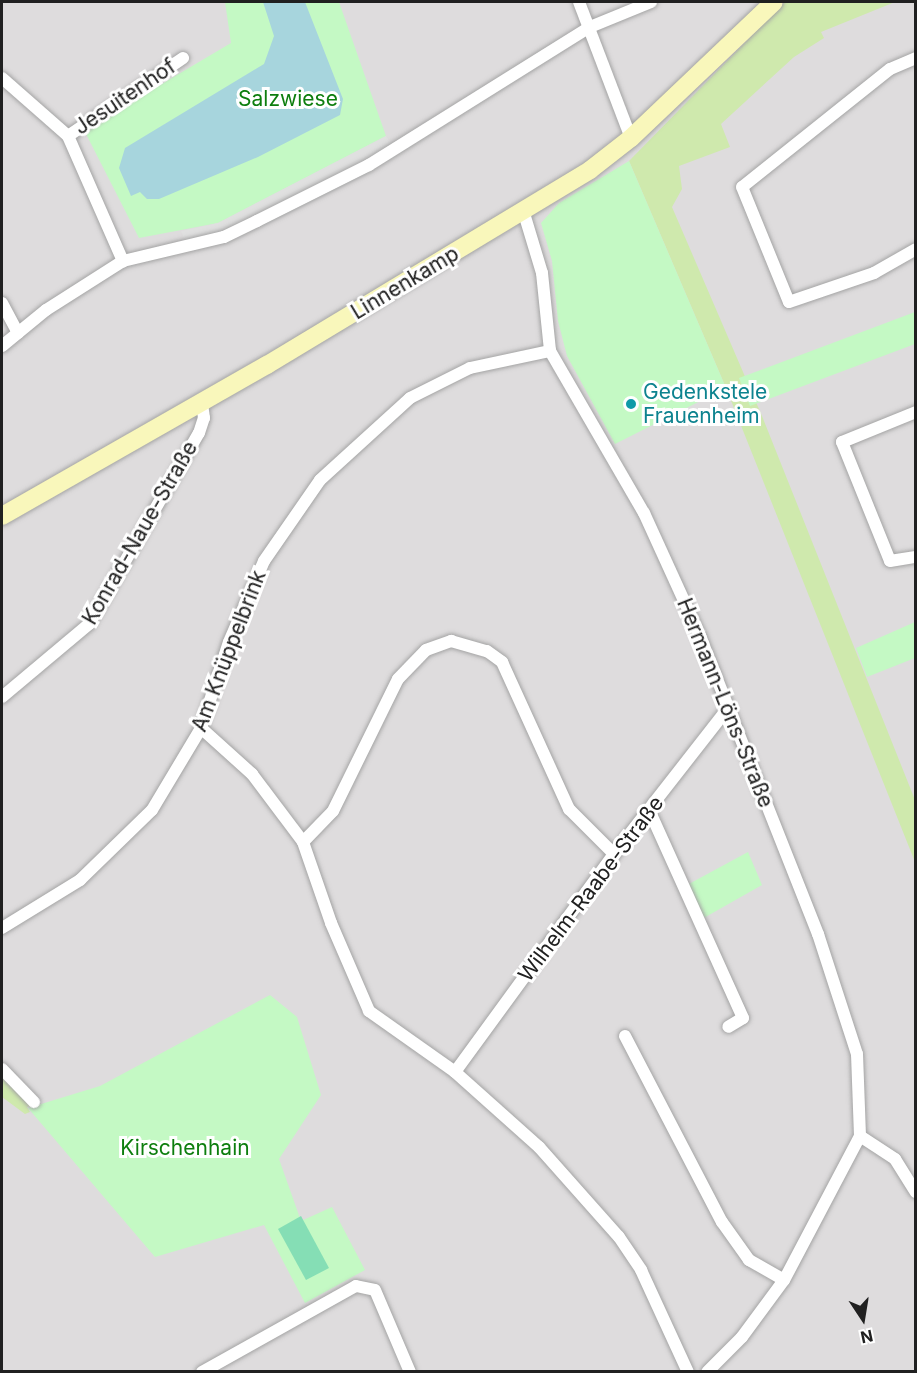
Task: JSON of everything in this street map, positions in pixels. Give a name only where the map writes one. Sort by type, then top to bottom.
[{"type":"main road","name":"Linnenkamp","points":[[2,516],[202,403],[590,170],[631,138],[774,2]]},
{"type":"street","points":[[579,2],[631,138]]},
{"type":"street","points":[[2,346],[46,310],[123,261],[224,237],[278,211],[369,165],[590,27],[651,2]]},
{"type":"street","name":"Jesuitenhof","points":[[68,135],[183,58]]},
{"type":"street","points":[[915,58],[890,69],[742,187],[789,302],[873,273],[915,249]]},
{"type":"street","name":"Jesuitenhof","points":[[2,78],[68,135],[123,261]]},
{"type":"street","name":"Hermann-Löns-Straße","points":[[523,210],[542,273],[550,351],[644,513],[728,708],[841,1002],[856,1054],[860,1136]]},
{"type":"street","points":[[2,303],[18,333]]},
{"type":"street","name":"Am Knüppelbrink","points":[[2,928],[80,880],[152,810],[201,728],[229,642],[264,561],[320,480],[410,398],[470,368],[550,351]]},
{"type":"street","name":"Konrad-Naue-Straße","points":[[4,692],[71,642],[103,603],[198,433],[204,418],[202,403]]},
{"type":"street","points":[[915,412],[842,442],[890,561],[915,557]]},
{"type":"street","points":[[303,842],[333,811],[398,679],[426,650],[451,641],[486,651],[502,662],[569,810],[614,854]]},
{"type":"street","name":"Wilhelm-Raabe-Straße","points":[[455,1072],[614,854],[651,812],[728,708]]},
{"type":"street","points":[[201,728],[252,774],[303,842],[331,923],[369,1011],[455,1072],[539,1147],[619,1237],[641,1270],[688,1371]]},
{"type":"street","points":[[651,812],[743,1018],[728,1027]]},
{"type":"street","points":[[625,1036],[722,1222],[749,1260],[784,1280]]},
{"type":"street","points":[[2,1069],[34,1102]]},
{"type":"street","points":[[707,1371],[742,1337],[784,1280],[860,1136],[895,1158],[915,1192]]},
{"type":"street","points":[[202,1371],[356,1286],[375,1290],[410,1371]]},
{"type":"shaded area","points":[[2,2],[915,2],[915,1371],[2,1371]]},
{"type":"shaded area","points":[[386,136],[393,147],[223,235],[186,243],[181,231],[218,223]]},
{"type":"green space","name":"Salzwiese","points":[[225,2],[339,2],[386,136],[218,223],[139,238],[84,130],[231,43]]},
{"type":"green space","points":[[785,2],[895,2],[821,32],[824,38],[794,57],[721,124],[730,147],[679,166],[682,189],[672,207],[762,416],[915,800],[915,862],[726,388],[629,161]]},
{"type":"green space","points":[[629,161],[726,388],[615,444],[567,356],[558,321],[552,261],[541,223],[559,203]]},
{"type":"green space","points":[[915,312],[915,344],[750,406],[739,378]]},
{"type":"green space","points":[[915,622],[915,658],[867,677],[856,648]]},
{"type":"green space","points":[[748,852],[762,885],[702,919],[687,885]]},
{"type":"green space","name":"Kirschenhain","points":[[270,995],[297,1017],[321,1095],[279,1159],[301,1221],[332,1207],[365,1270],[305,1303],[264,1225],[155,1257],[28,1108],[100,1086]]},
{"type":"green space","points":[[2,1073],[33,1105],[27,1107],[30,1112],[25,1114],[2,1097]]},
{"type":"green space","points":[[301,1216],[329,1268],[306,1280],[278,1229]]},
{"type":"water","points":[[263,2],[305,2],[343,99],[340,115],[258,157],[159,199],[147,199],[140,192],[131,196],[119,168],[125,148],[264,64],[274,36]]},
{"type":"place","name":"Gedenkstele Frauenheim","points":[[631,404]]}]
